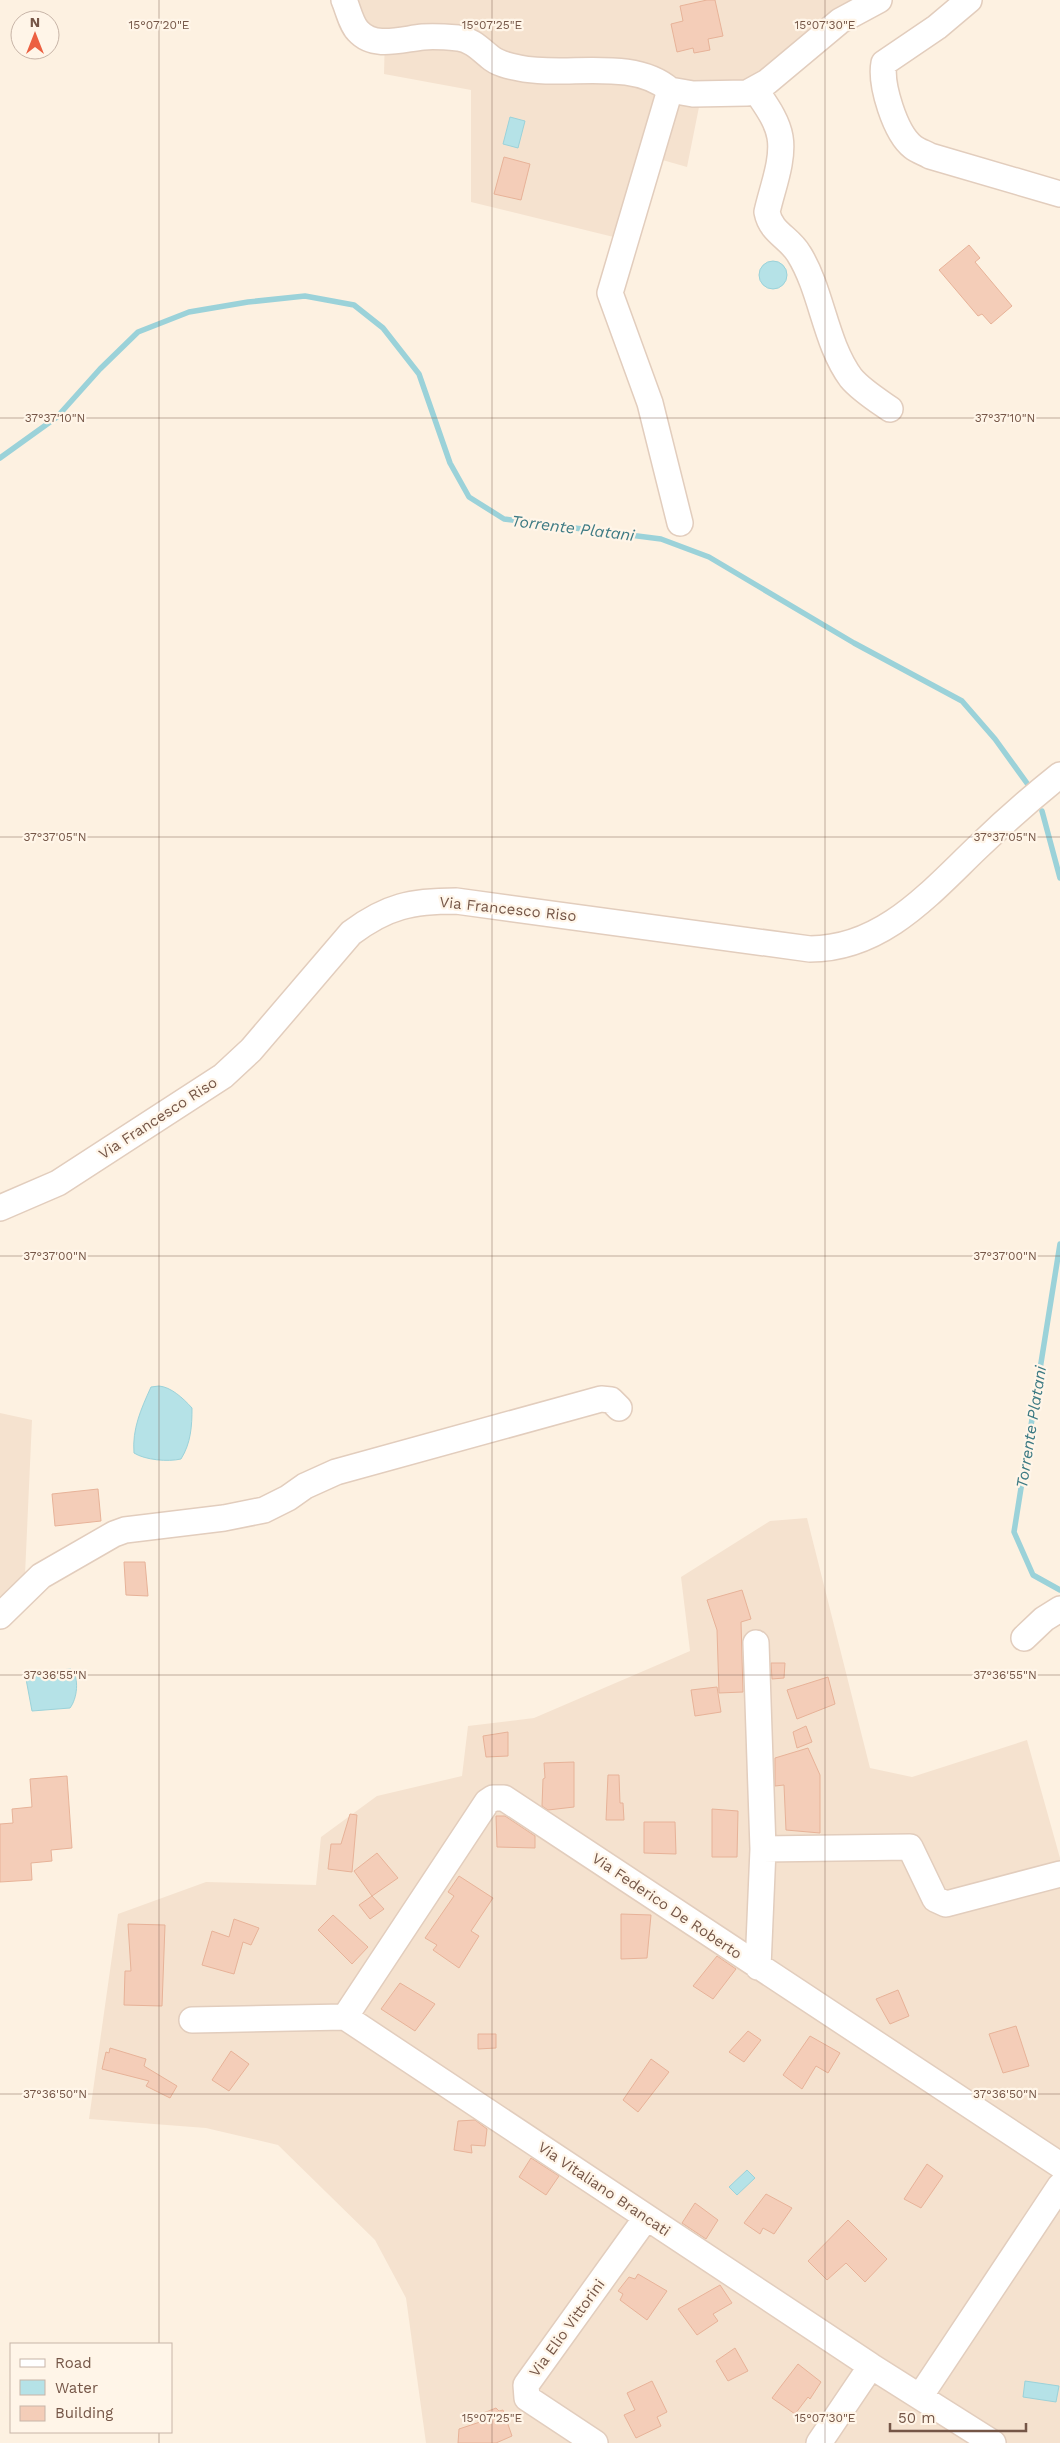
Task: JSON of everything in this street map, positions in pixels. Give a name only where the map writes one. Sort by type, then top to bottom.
[{"type":"street","points":[[344,0],[357,30],[367,39],[389,42],[425,37],[459,38],[477,45],[500,63],[514,67],[596,72],[624,70],[659,80],[670,90],[715,94],[747,93],[755,89],[785,68],[840,21],[879,0]]},
{"type":"street","points":[[969,0],[937,27],[884,63],[884,82],[895,122],[912,147],[930,156],[1060,194]]},
{"type":"street","points":[[755,89],[771,114],[780,135],[781,148],[767,212],[769,223],[798,252],[806,267],[830,333],[851,378],[890,409]]},
{"type":"street","points":[[670,90],[610,293],[650,403],[680,522]]},
{"type":"street","name":"Via Francesco Riso","points":[[0,1208],[58,1183],[223,1076],[251,1050],[351,933],[364,923],[399,906],[422,901],[456,901],[810,949],[830,949],[866,938],[909,913],[1021,806],[1060,775]]},
{"type":"street","points":[[0,1616],[41,1576],[125,1530],[224,1518],[264,1510],[306,1486],[336,1472],[601,1399],[611,1400],[619,1408]]},
{"type":"street","points":[[1024,1638],[1044,1619],[1060,1609]]},
{"type":"street","points":[[756,1643],[763,1849],[758,1967]]},
{"type":"street","name":"Via Federico De Roberto","points":[[345,2017],[487,1802],[493,1798],[504,1798],[1060,2165]]},
{"type":"street","points":[[763,1849],[910,1847],[936,1899],[946,1904],[1060,1874]]},
{"type":"street","points":[[192,2020],[345,2017]]},
{"type":"street","name":"Via Vitaliano Brancati","points":[[345,2017],[871,2366],[993,2443]]},
{"type":"street","points":[[921,2396],[1060,2186]]},
{"type":"street","name":"Via Elio Vittorini","points":[[596,2443],[527,2398],[526,2385],[646,2218]]},
{"type":"street","points":[[819,2443],[871,2366]]},
{"type":"shaded area","points":[[350,0],[892,0],[815,52],[700,102],[687,167],[659,159],[638,243],[471,202],[471,90],[384,74],[385,34],[362,26]]},
{"type":"shaded area","points":[[0,1413],[32,1420],[25,1575],[0,1601]]},
{"type":"shaded area","points":[[807,1518],[870,1768],[912,1777],[1027,1740],[1060,1858],[1060,2443],[426,2443],[406,2298],[375,2240],[278,2145],[206,2128],[89,2119],[118,1914],[206,1882],[316,1885],[321,1837],[377,1796],[462,1776],[468,1726],[534,1718],[690,1651],[681,1577],[770,1521]]},
{"type":"water","points":[[510,117],[525,121],[518,148],[503,144]]},
{"type":"water","points":[[773,261],[783,265],[787,275],[783,285],[773,289],[763,285],[759,275],[763,265]]},
{"type":"water","points":[[159,1386],[181,1397],[192,1408],[190,1434],[187,1447],[181,1459],[157,1460],[134,1453],[134,1436],[141,1411],[151,1387]]},
{"type":"water","points":[[71,1669],[76,1678],[76,1688],[70,1708],[32,1711],[26,1679],[31,1673]]},
{"type":"water","points":[[747,2170],[755,2178],[737,2195],[729,2187]]},
{"type":"water","points":[[1025,2381],[1059,2386],[1056,2402],[1023,2397]]},
{"type":"building","points":[[715,0],[723,36],[708,39],[710,50],[694,53],[693,48],[677,52],[671,24],[683,21],[680,6]]},
{"type":"building","points":[[504,157],[530,164],[521,200],[494,194]]},
{"type":"building","points":[[969,245],[980,258],[975,262],[1012,306],[991,324],[982,314],[978,316],[939,270]]},
{"type":"building","points":[[98,1489],[101,1521],[55,1526],[52,1494]]},
{"type":"building","points":[[124,1562],[145,1562],[148,1596],[126,1595]]},
{"type":"building","points":[[742,1590],[751,1619],[741,1622],[743,1692],[719,1693],[717,1630],[707,1600]]},
{"type":"building","points":[[771,1663],[785,1663],[784,1678],[772,1679]]},
{"type":"building","points":[[828,1677],[835,1704],[797,1719],[787,1690]]},
{"type":"building","points":[[717,1687],[721,1712],[695,1716],[691,1690]]},
{"type":"building","points":[[806,1726],[812,1742],[797,1748],[793,1732]]},
{"type":"building","points":[[508,1732],[508,1756],[486,1757],[483,1736]]},
{"type":"building","points":[[808,1748],[820,1775],[820,1833],[786,1830],[784,1785],[775,1786],[775,1758]]},
{"type":"building","points":[[574,1762],[574,1807],[548,1810],[542,1806],[543,1779],[545,1778],[544,1763]]},
{"type":"building","points":[[608,1775],[619,1775],[620,1803],[623,1803],[624,1820],[606,1820]]},
{"type":"building","points":[[67,1776],[72,1848],[51,1850],[52,1861],[31,1863],[32,1880],[0,1882],[0,1824],[13,1823],[12,1809],[32,1807],[30,1779]]},
{"type":"building","points":[[712,1809],[738,1811],[737,1857],[712,1857]]},
{"type":"building","points":[[350,1814],[357,1815],[352,1872],[328,1869],[331,1844],[341,1844]]},
{"type":"building","points":[[496,1816],[505,1816],[535,1836],[535,1848],[497,1847]]},
{"type":"building","points":[[644,1822],[675,1822],[676,1854],[644,1853]]},
{"type":"building","points":[[377,1853],[398,1878],[372,1896],[354,1871]]},
{"type":"building","points":[[459,1876],[493,1898],[471,1931],[479,1936],[459,1968],[433,1950],[437,1945],[425,1938],[454,1896],[448,1892]]},
{"type":"building","points":[[372,1896],[384,1909],[370,1919],[359,1905]]},
{"type":"building","points":[[621,1914],[651,1915],[647,1958],[621,1959]]},
{"type":"building","points":[[333,1915],[368,1947],[352,1964],[318,1930]]},
{"type":"building","points":[[234,1919],[259,1928],[251,1945],[243,1942],[234,1974],[202,1965],[212,1931],[229,1937]]},
{"type":"building","points":[[128,1924],[165,1925],[162,2006],[124,2005],[125,1971],[131,1971]]},
{"type":"building","points":[[717,1956],[736,1969],[713,1999],[693,1986]]},
{"type":"building","points":[[400,1983],[435,2004],[415,2031],[381,2009]]},
{"type":"building","points":[[898,1990],[909,2016],[890,2024],[876,1999]]},
{"type":"building","points":[[1016,2026],[1029,2066],[1003,2073],[989,2034]]},
{"type":"building","points":[[748,2031],[761,2040],[744,2062],[729,2052]]},
{"type":"building","points":[[478,2034],[496,2034],[496,2048],[478,2049]]},
{"type":"building","points":[[810,2036],[840,2053],[828,2073],[816,2066],[802,2089],[783,2075]]},
{"type":"building","points":[[110,2048],[146,2059],[144,2066],[177,2086],[170,2098],[146,2086],[149,2081],[102,2069],[106,2052],[109,2053]]},
{"type":"building","points":[[231,2051],[249,2064],[229,2091],[212,2080]]},
{"type":"building","points":[[651,2059],[669,2072],[638,2112],[623,2100]]},
{"type":"building","points":[[475,2120],[487,2129],[485,2146],[471,2145],[472,2153],[454,2150],[458,2121]]},
{"type":"building","points":[[531,2158],[559,2176],[546,2195],[519,2177]]},
{"type":"building","points":[[927,2164],[943,2176],[921,2208],[904,2199]]},
{"type":"building","points":[[766,2194],[792,2208],[774,2234],[763,2228],[760,2234],[744,2223]]},
{"type":"building","points":[[695,2203],[718,2220],[706,2239],[682,2223]]},
{"type":"building","points":[[848,2220],[887,2259],[865,2282],[846,2263],[827,2280],[808,2261]]},
{"type":"building","points":[[638,2274],[667,2291],[647,2320],[620,2300],[623,2294],[618,2291],[629,2277],[635,2279]]},
{"type":"building","points":[[720,2285],[732,2303],[713,2314],[718,2321],[697,2335],[678,2309]]},
{"type":"building","points":[[735,2348],[748,2371],[728,2381],[716,2361]]},
{"type":"building","points":[[798,2364],[821,2382],[810,2399],[808,2397],[795,2414],[772,2398]]},
{"type":"building","points":[[652,2381],[667,2412],[657,2417],[661,2426],[636,2438],[624,2415],[635,2410],[627,2393]]},
{"type":"building","points":[[496,2408],[499,2411],[503,2410],[512,2436],[496,2443],[458,2443],[459,2429],[483,2421],[481,2414]]},
{"type":"waterway","name":"Torrente Platani","points":[[0,458],[57,417],[100,369],[138,332],[189,312],[248,302],[305,296],[354,305],[383,328],[419,374],[450,463],[469,497],[504,519],[661,539],[709,557],[854,643],[962,701],[995,739],[1029,786]]},
{"type":"waterway","name":"Torrente Platani","points":[[1042,811],[1060,878]]},
{"type":"waterway","name":"Torrente Platani","points":[[1060,1244],[1014,1532],[1033,1575],[1060,1590]]}]
